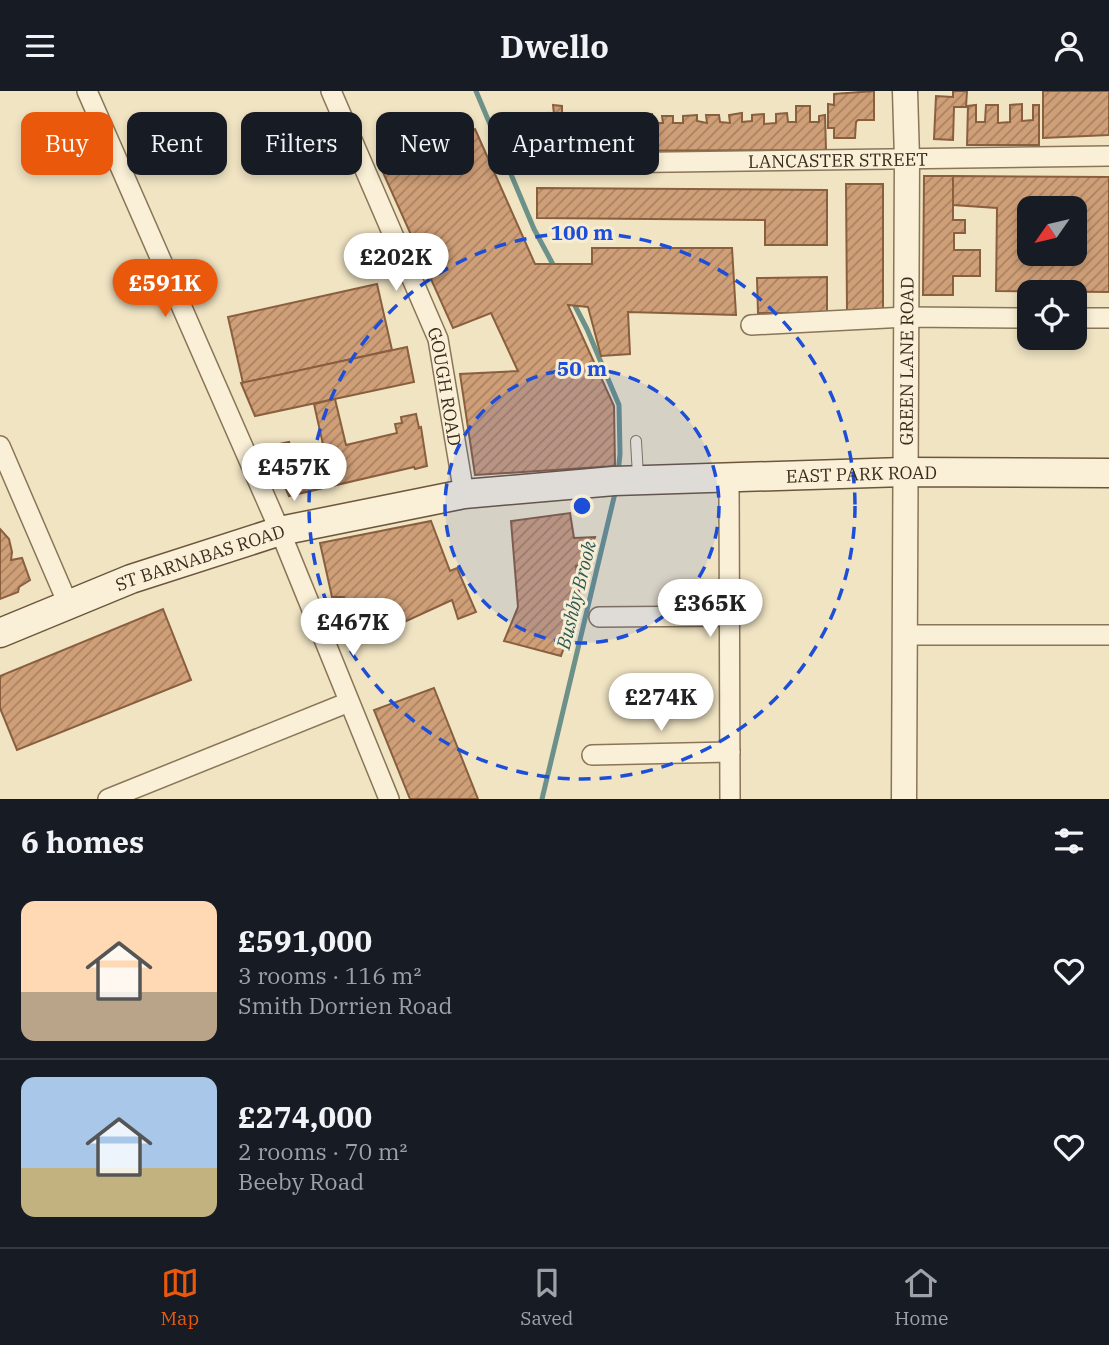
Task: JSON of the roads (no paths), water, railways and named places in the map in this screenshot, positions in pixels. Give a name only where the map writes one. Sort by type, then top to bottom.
[{"type":"main road","name":"EAST PARK ROAD","points":[[627,481],[904,472],[1109,473]]},
{"type":"main road","name":"ST BARNABAS ROAD","points":[[0,633],[68,604],[205,554],[280,531],[464,494],[627,481]]},
{"type":"street","points":[[87,91],[280,531],[389,799]]},
{"type":"street","name":"GOUGH ROAD","points":[[331,91],[438,339],[464,494]]},
{"type":"street","name":"GREEN LANE ROAD","points":[[904,799],[905,91]]},
{"type":"street","name":"LANCASTER STREET","points":[[659,162],[1109,156]]},
{"type":"street","points":[[751,325],[906,317],[1017,318]]},
{"type":"street","points":[[1087,318],[1109,319]]},
{"type":"street","points":[[0,446],[68,604]]},
{"type":"street","points":[[729,478],[730,799]]},
{"type":"street","points":[[599,617],[730,616]]},
{"type":"street","points":[[904,635],[1109,635]]},
{"type":"street","points":[[108,799],[349,702]]},
{"type":"street","points":[[592,755],[730,752]]},
{"type":"lane","points":[[627,481],[636,441]]},
{"type":"waterway","name":"Bushby Brook","points":[[476,91],[534,229],[556,270]]},
{"type":"waterway","name":"Bushby Brook","points":[[572,300],[619,405],[618,473]]},
{"type":"waterway","name":"Bushby Brook","points":[[542,799],[616,489]]}]
